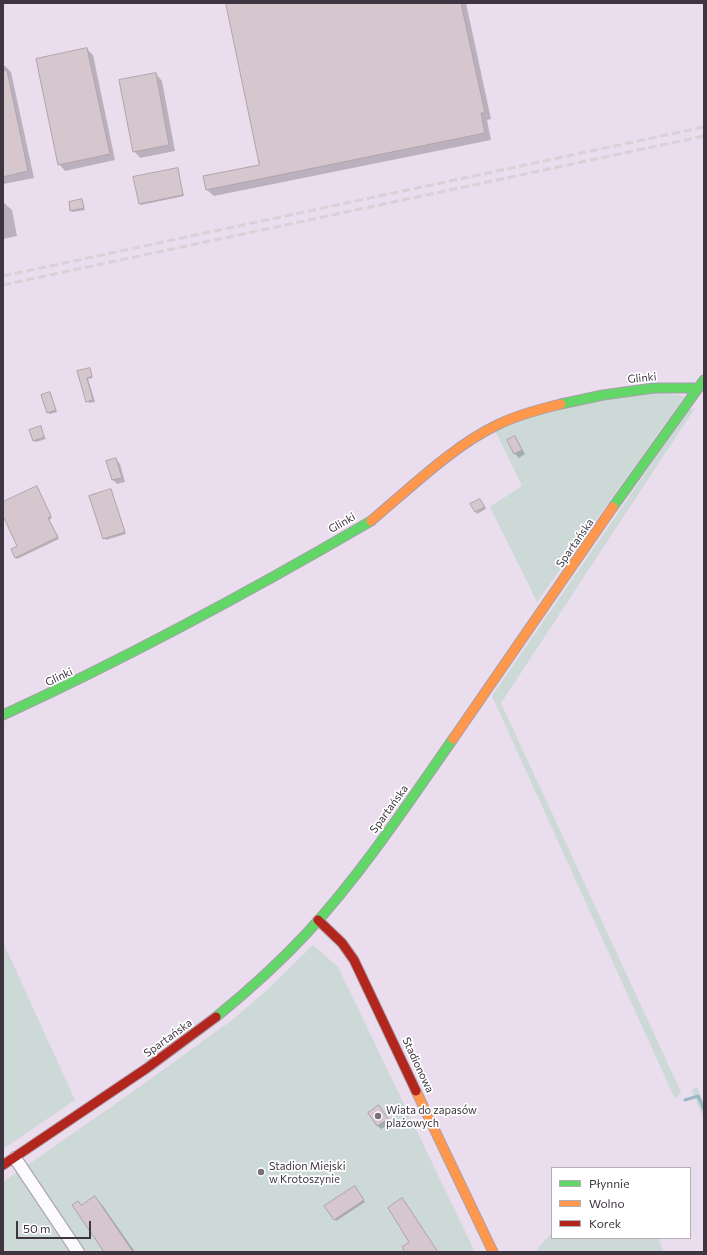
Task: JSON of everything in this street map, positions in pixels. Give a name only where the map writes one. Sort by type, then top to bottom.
[{"type":"street","name":"Spartańska","points":[[3,1166],[196,1033],[241,997],[283,957],[318,920],[353,879],[409,801],[704,380]]},
{"type":"street","name":"Glinki","points":[[3,715],[86,677],[297,564],[347,533],[370,521],[456,451],[497,425],[540,409],[602,395],[654,388],[698,388]]},
{"type":"street","name":"Stadionowa","points":[[318,920],[342,943],[354,960],[493,1252]]},
{"type":"street","points":[[15,1158],[78,1252]]},
{"type":"shaded area","points":[[647,391],[685,396],[537,602],[490,507],[522,486],[494,428],[525,417]]},
{"type":"shaded area","points":[[695,408],[501,703],[681,1092],[675,1099],[492,696],[688,411]]},
{"type":"shaded area","points":[[3,942],[75,1100],[3,1149]]},
{"type":"shaded area","points":[[313,945],[338,967],[475,1252],[3,1252],[3,1182],[131,1093],[232,1020],[265,992]]},
{"type":"shaded area","points":[[697,1087],[704,1103],[704,1118],[691,1090]]},
{"type":"shaded area","points":[[551,1233],[551,1239],[658,1239],[664,1252],[535,1252]]},
{"type":"building","points":[[226,3],[461,3],[485,113],[481,113],[485,133],[206,190],[203,176],[259,165]]},
{"type":"building","points":[[87,48],[110,154],[58,165],[36,59]]},
{"type":"building","points":[[7,70],[28,171],[3,177],[3,71]]},
{"type":"building","points":[[156,73],[169,145],[133,152],[119,80]]},
{"type":"building","points":[[178,168],[183,195],[139,204],[133,177]]},
{"type":"building","points":[[82,199],[84,208],[70,211],[69,202]]},
{"type":"building","points":[[90,368],[92,376],[87,378],[93,400],[86,402],[77,371]]},
{"type":"building","points":[[50,392],[56,410],[47,413],[41,395]]},
{"type":"building","points":[[41,426],[44,437],[33,441],[29,430]]},
{"type":"building","points":[[515,436],[522,450],[514,454],[507,440]]},
{"type":"building","points":[[116,458],[122,478],[112,480],[106,461]]},
{"type":"building","points":[[37,486],[51,516],[48,518],[58,537],[15,558],[11,549],[17,546],[3,516],[3,502]]},
{"type":"building","points":[[111,489],[125,532],[103,539],[89,496]]},
{"type":"building","points":[[480,499],[485,507],[475,512],[470,504]]},
{"type":"building","name":"Wiata do zapasów plażowych","points":[[379,1105],[388,1119],[377,1126],[368,1113]]},
{"type":"building","points":[[355,1186],[364,1200],[334,1220],[324,1206]]},
{"type":"building","points":[[95,1196],[133,1252],[104,1252],[72,1205],[78,1201],[81,1205]]},
{"type":"building","points":[[402,1198],[438,1252],[405,1252],[402,1247],[409,1242],[388,1208]]},
{"type":"waterway","points":[[685,1100],[698,1096],[704,1109]]},
{"type":"railway","points":[[3,276],[704,127]]},
{"type":"railway","points":[[3,285],[704,136]]},
{"type":"traffic: fast","points":[[613,507],[704,380]]},
{"type":"traffic: fast","points":[[561,404],[603,395],[654,388],[698,388]]},
{"type":"traffic: fast","points":[[3,715],[143,647],[281,573],[371,521]]},
{"type":"traffic: fast","points":[[216,1017],[274,966],[307,933],[347,887],[401,814],[453,739]]},
{"type":"traffic: slow","points":[[371,521],[464,444],[512,418],[561,404]]},
{"type":"traffic: slow","points":[[453,739],[613,507]]},
{"type":"traffic: slow","points":[[416,1091],[493,1252]]},
{"type":"traffic: jam","points":[[318,920],[342,943],[354,960],[416,1091]]},
{"type":"traffic: jam","points":[[3,1165],[147,1068],[216,1017]]},
{"type":"place","name":"Wiata do zapasów plażowych","points":[[378,1116]]},
{"type":"place","name":"Stadion Miejski w Krotoszynie","points":[[261,1172]]}]
